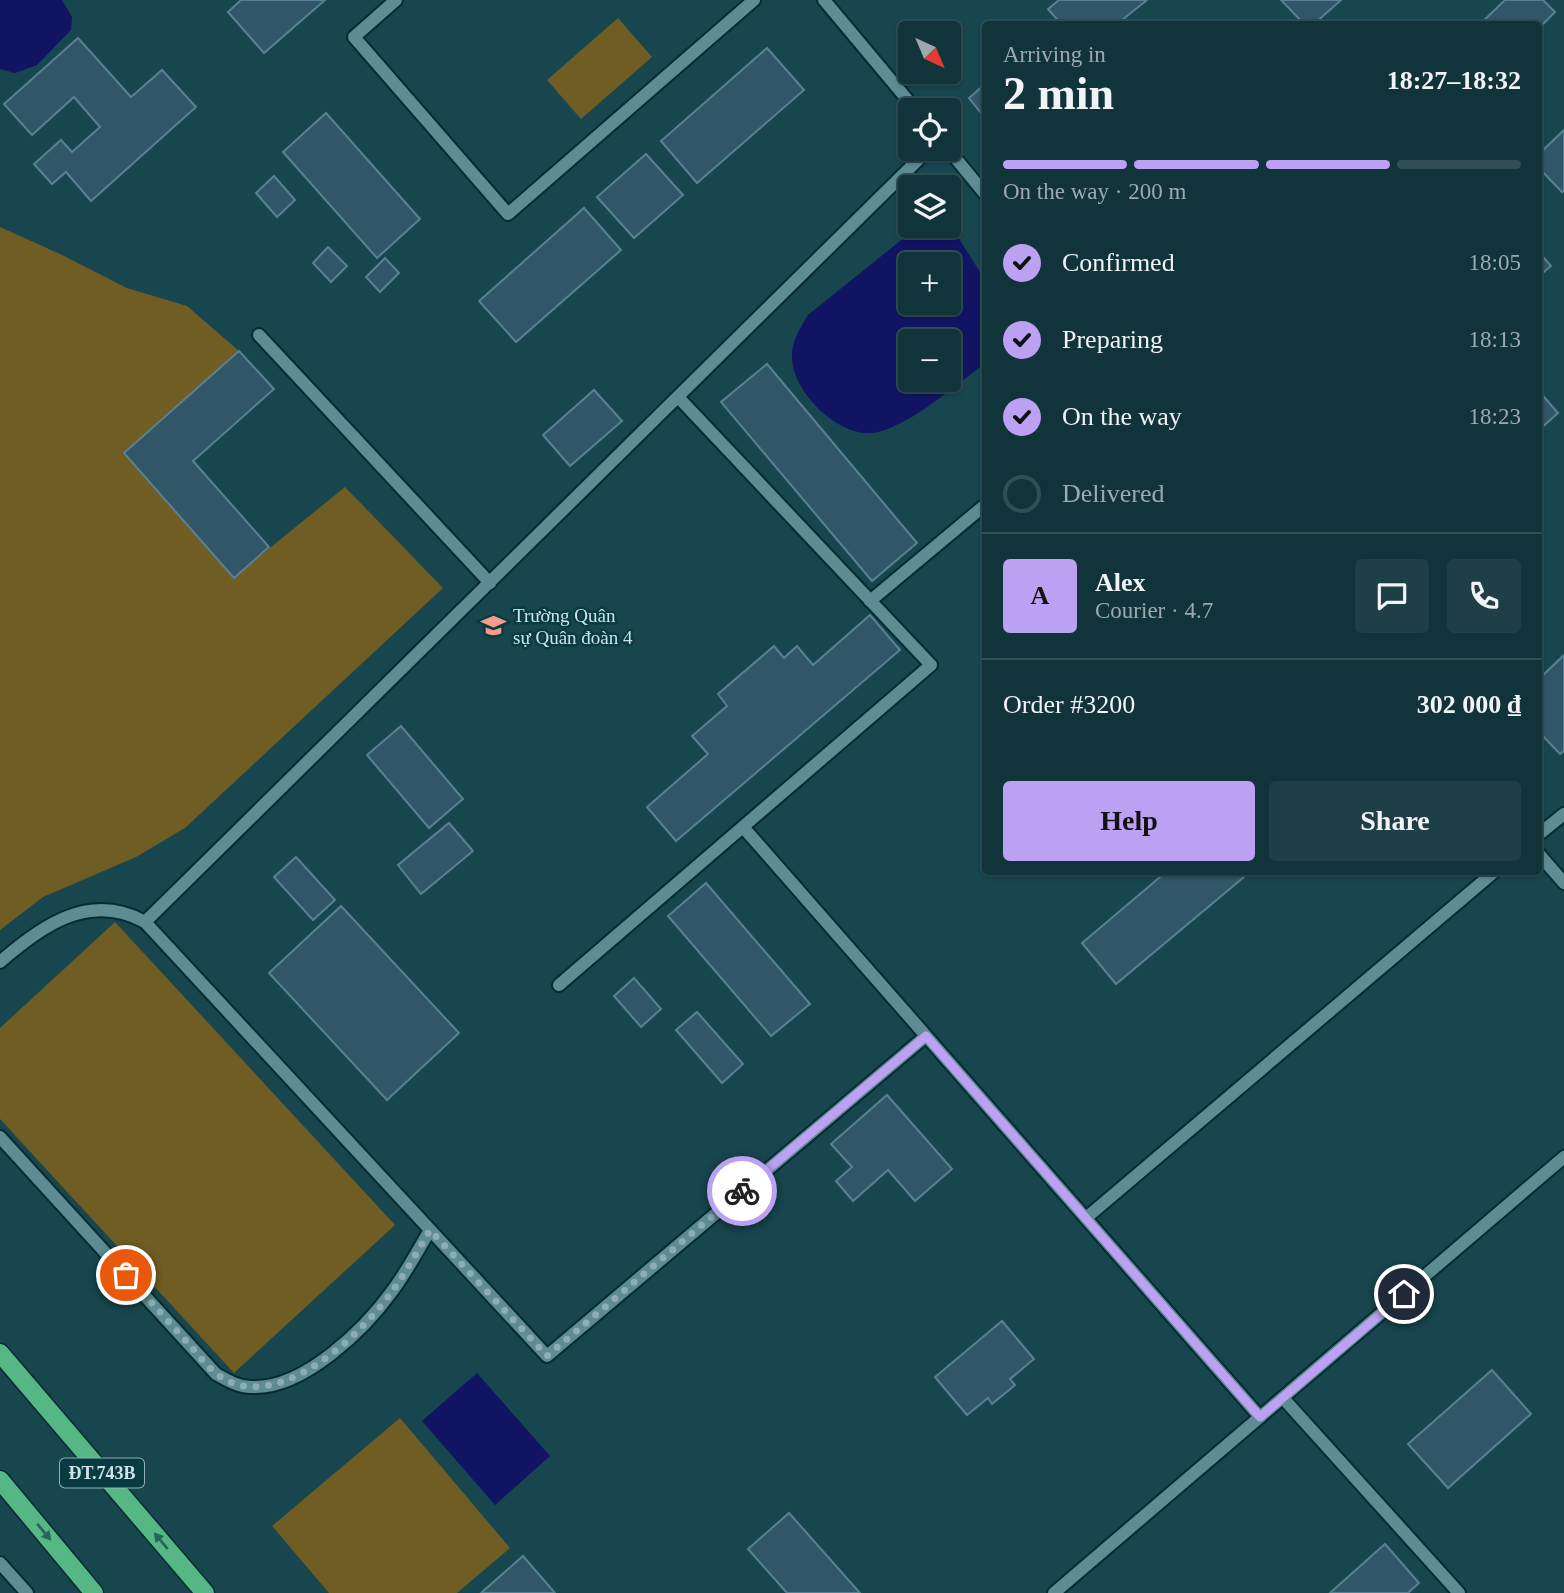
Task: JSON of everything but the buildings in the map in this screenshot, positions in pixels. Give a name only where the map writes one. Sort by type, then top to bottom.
[{"type":"main road","name":"ĐT.743B","points":[[0,1353],[205,1593]]},
{"type":"main road","points":[[0,1480],[94,1593]]},
{"type":"lane","points":[[396,0],[354,37],[508,214],[754,0]]},
{"type":"lane","points":[[824,0],[906,98]]},
{"type":"lane","points":[[145,922],[917,161]]},
{"type":"lane","points":[[958,161],[982,190]]},
{"type":"lane","points":[[259,335],[490,583]]},
{"type":"lane","points":[[559,985],[931,665],[678,397]]},
{"type":"lane","points":[[870,601],[982,508]]},
{"type":"lane","points":[[1542,832],[1564,814]]},
{"type":"lane","points":[[743,827],[1260,1417]]},
{"type":"lane","points":[[1542,858],[1564,883]]},
{"type":"lane","points":[[1086,1218],[1490,875]]},
{"type":"lane","points":[[0,962],[29,936],[66,917],[88,911],[110,910],[123,912],[145,922],[547,1356],[926,1036]]},
{"type":"lane","points":[[0,1137],[216,1374],[238,1385],[271,1386],[289,1380],[330,1354],[352,1336],[387,1298],[430,1230]]},
{"type":"lane","points":[[1054,1593],[1564,1157]]},
{"type":"lane","points":[[1283,1398],[1459,1593]]},
{"type":"lane","points":[[0,1563],[27,1593]]},
{"type":"shaded area","points":[[0,0],[62,0],[72,17],[71,30],[37,65],[15,73],[0,69]]},
{"type":"shaded area","points":[[618,18],[652,57],[581,119],[547,80]]},
{"type":"shaded area","points":[[0,227],[127,288],[187,306],[239,351],[124,453],[234,577],[345,487],[443,588],[185,828],[136,857],[43,897],[0,930]]},
{"type":"shaded area","points":[[904,238],[959,238],[982,275],[982,365],[961,381],[961,329],[898,329],[898,392],[947,392],[891,428],[864,433],[849,429],[820,410],[799,383],[792,349],[808,315]]},
{"type":"shaded area","points":[[115,922],[395,1225],[234,1373],[0,1119],[0,1028]]},
{"type":"shaded area","points":[[477,1373],[550,1456],[495,1505],[422,1421]]},
{"type":"shaded area","points":[[400,1418],[510,1548],[457,1593],[329,1593],[272,1526]]},
{"type":"way so far","points":[[126,1275],[216,1374],[238,1385],[271,1386],[307,1370],[352,1336],[393,1290],[430,1230],[547,1356],[742,1191]]},
{"type":"place","name":"Trường Quân sự Quân đoàn 4","points":[[493,626]]},
{"type":"route","points":[[742,1191],[926,1036],[1260,1417],[1404,1294]]}]
